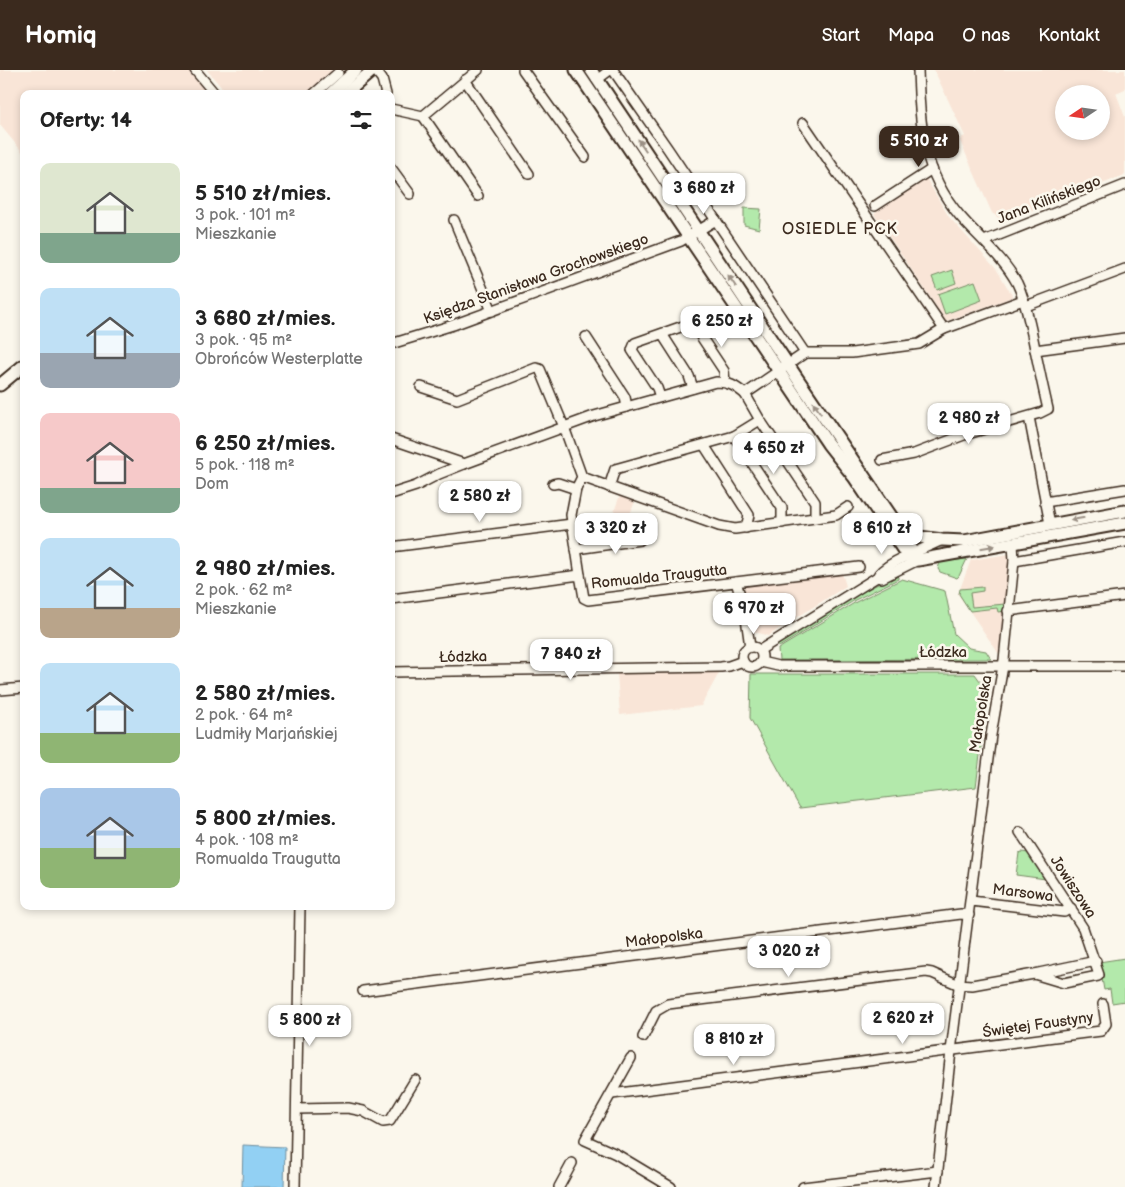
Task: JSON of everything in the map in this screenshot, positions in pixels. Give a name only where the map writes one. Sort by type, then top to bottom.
[{"type":"main road","points":[[334,90],[356,70]]},
{"type":"main road","points":[[350,90],[374,70]]},
{"type":"main road","points":[[576,70],[694,234],[784,368],[904,535],[964,541],[1125,511]]},
{"type":"main road","points":[[594,74],[694,234]]},
{"type":"main road","points":[[0,385],[20,368]]},
{"type":"main road","points":[[784,368],[828,444],[914,557],[940,556],[1125,523]]},
{"type":"street","points":[[195,70],[212,90]]},
{"type":"street","points":[[374,70],[382,79],[385,90]]},
{"type":"street","points":[[423,116],[478,70]]},
{"type":"street","points":[[523,70],[585,157]]},
{"type":"street","points":[[594,74],[612,70],[716,220],[805,354]]},
{"type":"street","points":[[882,460],[914,454],[964,435],[1030,417],[1048,408],[1024,303],[1010,272],[946,198],[932,169],[923,144],[920,126],[918,70]]},
{"type":"street","points":[[319,90],[338,73]]},
{"type":"street","points":[[465,80],[529,174]]},
{"type":"street","points":[[395,110],[423,116],[478,196]]},
{"type":"street","points":[[803,123],[944,329]]},
{"type":"street","points":[[875,206],[932,169]]},
{"type":"street","points":[[395,173],[410,194]]},
{"type":"street","name":"Jana Kilińskiego","points":[[984,241],[1125,185]]},
{"type":"street","points":[[454,220],[492,311]]},
{"type":"street","name":"Księdza Stanisława Grochowskiego","points":[[395,343],[492,311],[694,234],[716,220]]},
{"type":"street","points":[[745,394],[805,354],[852,353],[919,344],[944,329],[1125,269]]},
{"type":"street","points":[[660,398],[657,388],[632,350],[635,343],[703,319]]},
{"type":"street","points":[[692,323],[724,371],[725,382]]},
{"type":"street","points":[[662,334],[689,376],[692,388]]},
{"type":"street","points":[[586,337],[625,397],[627,407]]},
{"type":"street","points":[[1035,350],[1125,338]]},
{"type":"street","points":[[421,386],[458,399],[536,368],[540,369],[582,477],[576,489],[571,515],[580,575]]},
{"type":"street","points":[[395,493],[416,486],[464,464],[564,427],[692,388],[716,382],[725,382],[734,385],[745,394],[814,502],[815,518]]},
{"type":"street","points":[[1030,417],[1050,524]]},
{"type":"street","points":[[609,487],[615,469],[734,436],[760,420]]},
{"type":"street","points":[[734,436],[782,508],[782,523]]},
{"type":"street","points":[[395,440],[464,464]]},
{"type":"street","points":[[704,445],[749,515],[746,528]]},
{"type":"street","points":[[582,477],[719,526],[735,529],[836,515],[848,507]]},
{"type":"street","points":[[552,484],[558,483],[576,489]]},
{"type":"street","points":[[1045,502],[1125,489]]},
{"type":"street","points":[[395,546],[572,524]]},
{"type":"street","points":[[904,535],[914,557]]},
{"type":"street","points":[[576,549],[640,540],[643,537]]},
{"type":"street","points":[[760,650],[877,577],[880,571],[893,562],[914,557],[942,540]]},
{"type":"street","points":[[1014,561],[1125,542]]},
{"type":"street","name":"Małopolska","points":[[936,1187],[951,1051],[991,735],[1003,666],[1014,561],[1012,543]]},
{"type":"street","name":"Romualda Traugutta","points":[[395,598],[580,575],[584,598],[588,600],[859,567]]},
{"type":"street","points":[[736,582],[745,611],[750,647]]},
{"type":"street","points":[[1008,612],[1125,596]]},
{"type":"street","points":[[750,647],[757,647],[760,650],[762,655],[761,662],[752,667],[743,662],[743,652],[750,647]]},
{"type":"street","name":"Łódzka","points":[[395,672],[721,667],[743,662]]},
{"type":"street","name":"Łódzka","points":[[761,662],[778,666],[1125,666]]},
{"type":"street","points":[[0,690],[20,688]]},
{"type":"street","name":"Jowiszowa","points":[[1020,832],[1083,928],[1096,961]]},
{"type":"street","name":"Marsowa","points":[[971,901],[1064,912],[1071,908]]},
{"type":"street","points":[[295,1187],[300,910]]},
{"type":"street","name":"Małopolska","points":[[364,990],[961,914],[969,915]]},
{"type":"street","points":[[643,1037],[656,1012],[668,1004],[802,989],[926,972],[932,972],[960,985],[972,985],[1096,961],[1099,972],[1098,976],[1064,983],[1034,974]]},
{"type":"street","name":"Świętej Faustyny","points":[[951,1051],[1100,1031],[1106,1024],[1103,1004]]},
{"type":"street","points":[[612,1094],[951,1051]]},
{"type":"street","points":[[632,1058],[585,1140],[616,1154],[671,1187]]},
{"type":"street","points":[[297,1109],[348,1108],[363,1111],[383,1122],[387,1122],[390,1121],[415,1080]]},
{"type":"street","points":[[559,1187],[572,1163]]},
{"type":"street","points":[[803,1187],[938,1171]]},
{"type":"shaded area","points":[[0,70],[188,70],[205,90],[20,90],[20,149],[0,125]]},
{"type":"shaded area","points":[[207,70],[337,70],[314,90],[224,90]]},
{"type":"shaded area","points":[[934,70],[1125,70],[1125,89],[1116,93],[1125,117],[1125,175],[1004,222],[992,213],[960,141],[965,136]]},
{"type":"shaded area","points":[[926,178],[949,217],[997,270],[1013,297],[946,321],[874,214]]},
{"type":"shaded area","points":[[620,495],[635,501],[626,525],[611,520]]},
{"type":"shaded area","points":[[1009,554],[1001,657],[958,594],[971,560]]},
{"type":"shaded area","points":[[842,573],[846,586],[768,636],[753,631],[751,612],[743,591],[746,585]]},
{"type":"shaded area","points":[[617,673],[719,673],[701,706],[620,715]]},
{"type":"green space","points":[[744,208],[761,209],[759,229],[744,225]]},
{"type":"green space","points":[[952,270],[956,283],[937,290],[932,277]]},
{"type":"green space","points":[[975,281],[982,300],[945,314],[938,294]]},
{"type":"green space","points":[[967,559],[957,578],[940,572],[938,569],[940,562]]},
{"type":"green space","points":[[898,574],[898,579],[855,600],[779,647],[775,644],[848,599]]},
{"type":"green space","points":[[902,579],[945,591],[954,634],[969,648],[986,651],[991,659],[779,660],[778,649],[856,602]]},
{"type":"green space","points":[[983,587],[983,591],[970,593],[972,607],[1005,604],[1005,611],[998,612],[997,608],[970,611],[959,594],[960,589]]},
{"type":"green space","points":[[751,674],[975,674],[988,692],[976,787],[800,808],[750,718]]},
{"type":"green space","points":[[1019,853],[1028,853],[1046,879],[1016,875]]},
{"type":"green space","points":[[1125,958],[1125,1001],[1112,1003],[1110,989],[1104,990],[1099,962]]},
{"type":"water","points":[[243,1145],[285,1147],[284,1187],[242,1187]]},
{"type":"district","name":"OSIEDLE PCK","points":[[840,229]]}]
